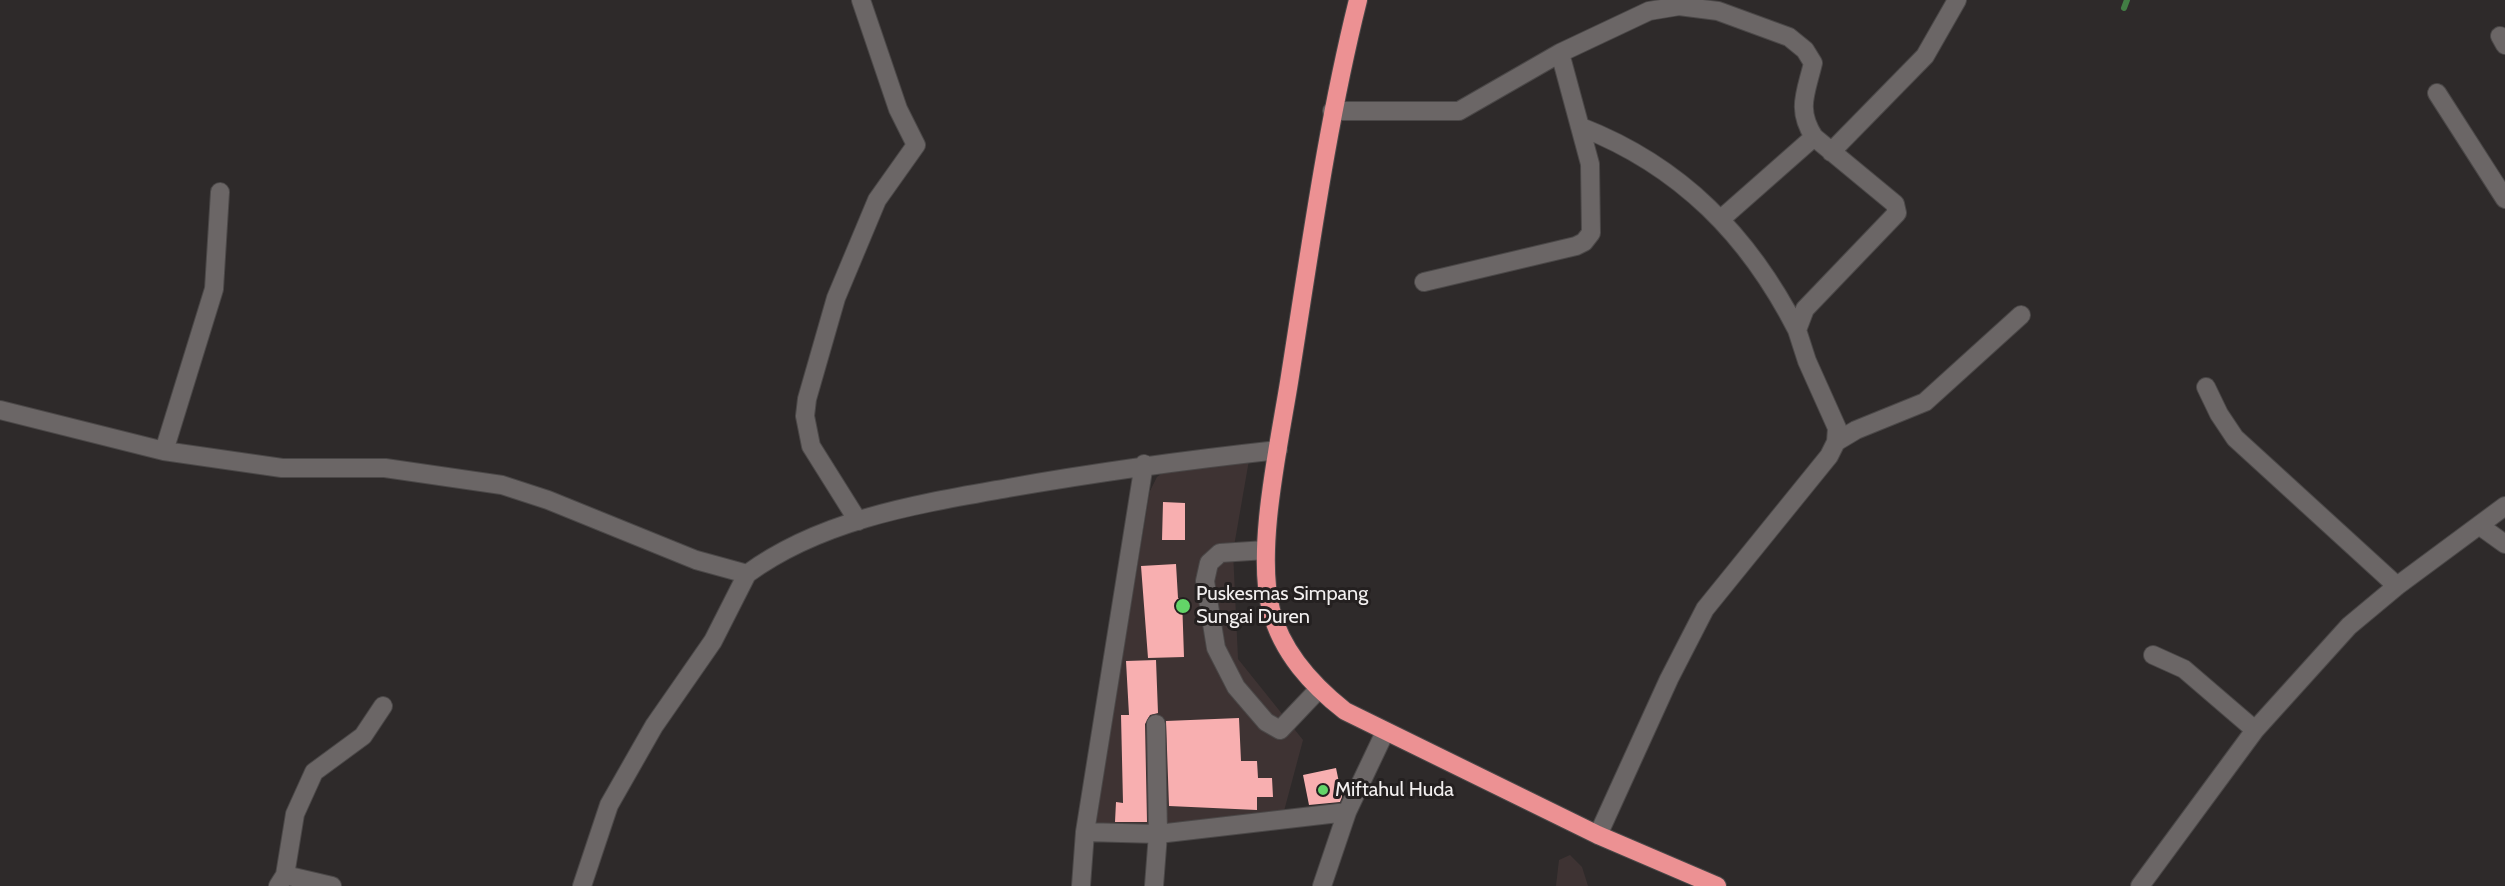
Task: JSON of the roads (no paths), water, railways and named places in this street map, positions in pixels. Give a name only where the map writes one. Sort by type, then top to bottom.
[{"type":"highway","points":[[1358,0],[1332,111],[1278,450],[1266,550],[1266,583],[1272,612],[1298,667],[1318,690],[1345,711],[1598,835],[1717,886]]},
{"type":"street","points":[[858,521],[811,446],[805,416],[807,399],[836,298],[854,254],[878,200],[916,145],[898,109],[861,0]]},
{"type":"street","points":[[1831,152],[1925,56],[1957,0]]},
{"type":"street","points":[[1332,111],[1459,111],[1560,52],[1649,11],[1679,6],[1718,11],[1789,37],[1805,50],[1813,63],[1802,109],[1804,122],[1814,137],[1854,172],[1883,192],[1895,204],[1897,213],[1804,309],[1797,330]]},
{"type":"street","points":[[1424,282],[1584,243],[1591,233],[1590,164],[1560,52]]},
{"type":"street","points":[[2437,93],[2505,199]]},
{"type":"street","points":[[1581,127],[1617,141],[1665,171],[1710,207],[1746,248],[1778,292],[1797,330],[1807,361],[1837,428],[1836,442],[1828,456],[1705,609],[1669,679],[1598,835]]},
{"type":"street","points":[[1721,219],[1814,137]]},
{"type":"street","points":[[164,451],[214,289],[220,192]]},
{"type":"street","points":[[1836,442],[1856,430],[1925,402],[2021,315]]},
{"type":"street","points":[[2206,387],[2219,414],[2235,438],[2397,586]]},
{"type":"street","points":[[0,410],[164,451],[282,468],[385,468],[502,485],[548,500],[696,560],[747,574]]},
{"type":"street","points":[[582,886],[609,805],[654,726],[712,641],[747,574],[794,544],[858,521],[944,499],[1144,464],[1278,450]]},
{"type":"street","points":[[1081,886],[1085,832],[1144,464]]},
{"type":"street","points":[[2140,886],[2255,730],[2349,626],[2397,586],[2505,506]]},
{"type":"street","points":[[2480,526],[2505,544]]},
{"type":"street","points":[[1266,550],[1220,553],[1209,562],[1205,581],[1216,648],[1236,687],[1266,722],[1280,730],[1318,690]]},
{"type":"street","points":[[2153,655],[2184,669],[2255,730]]},
{"type":"street","points":[[332,886],[281,881],[295,814],[314,772],[363,736],[383,706]]},
{"type":"street","points":[[1154,886],[1158,834],[1156,724]]},
{"type":"street","points":[[1322,886],[1347,812],[1385,732]]},
{"type":"street","points":[[1085,832],[1158,834],[1347,812]]},
{"type":"waterway","points":[[2124,8],[2127,0]]},
{"type":"place","name":"Puskesmas Simpang Sungai Duren","points":[[1183,606]]},
{"type":"place","name":"Miftahul Huda","points":[[1323,790]]}]
